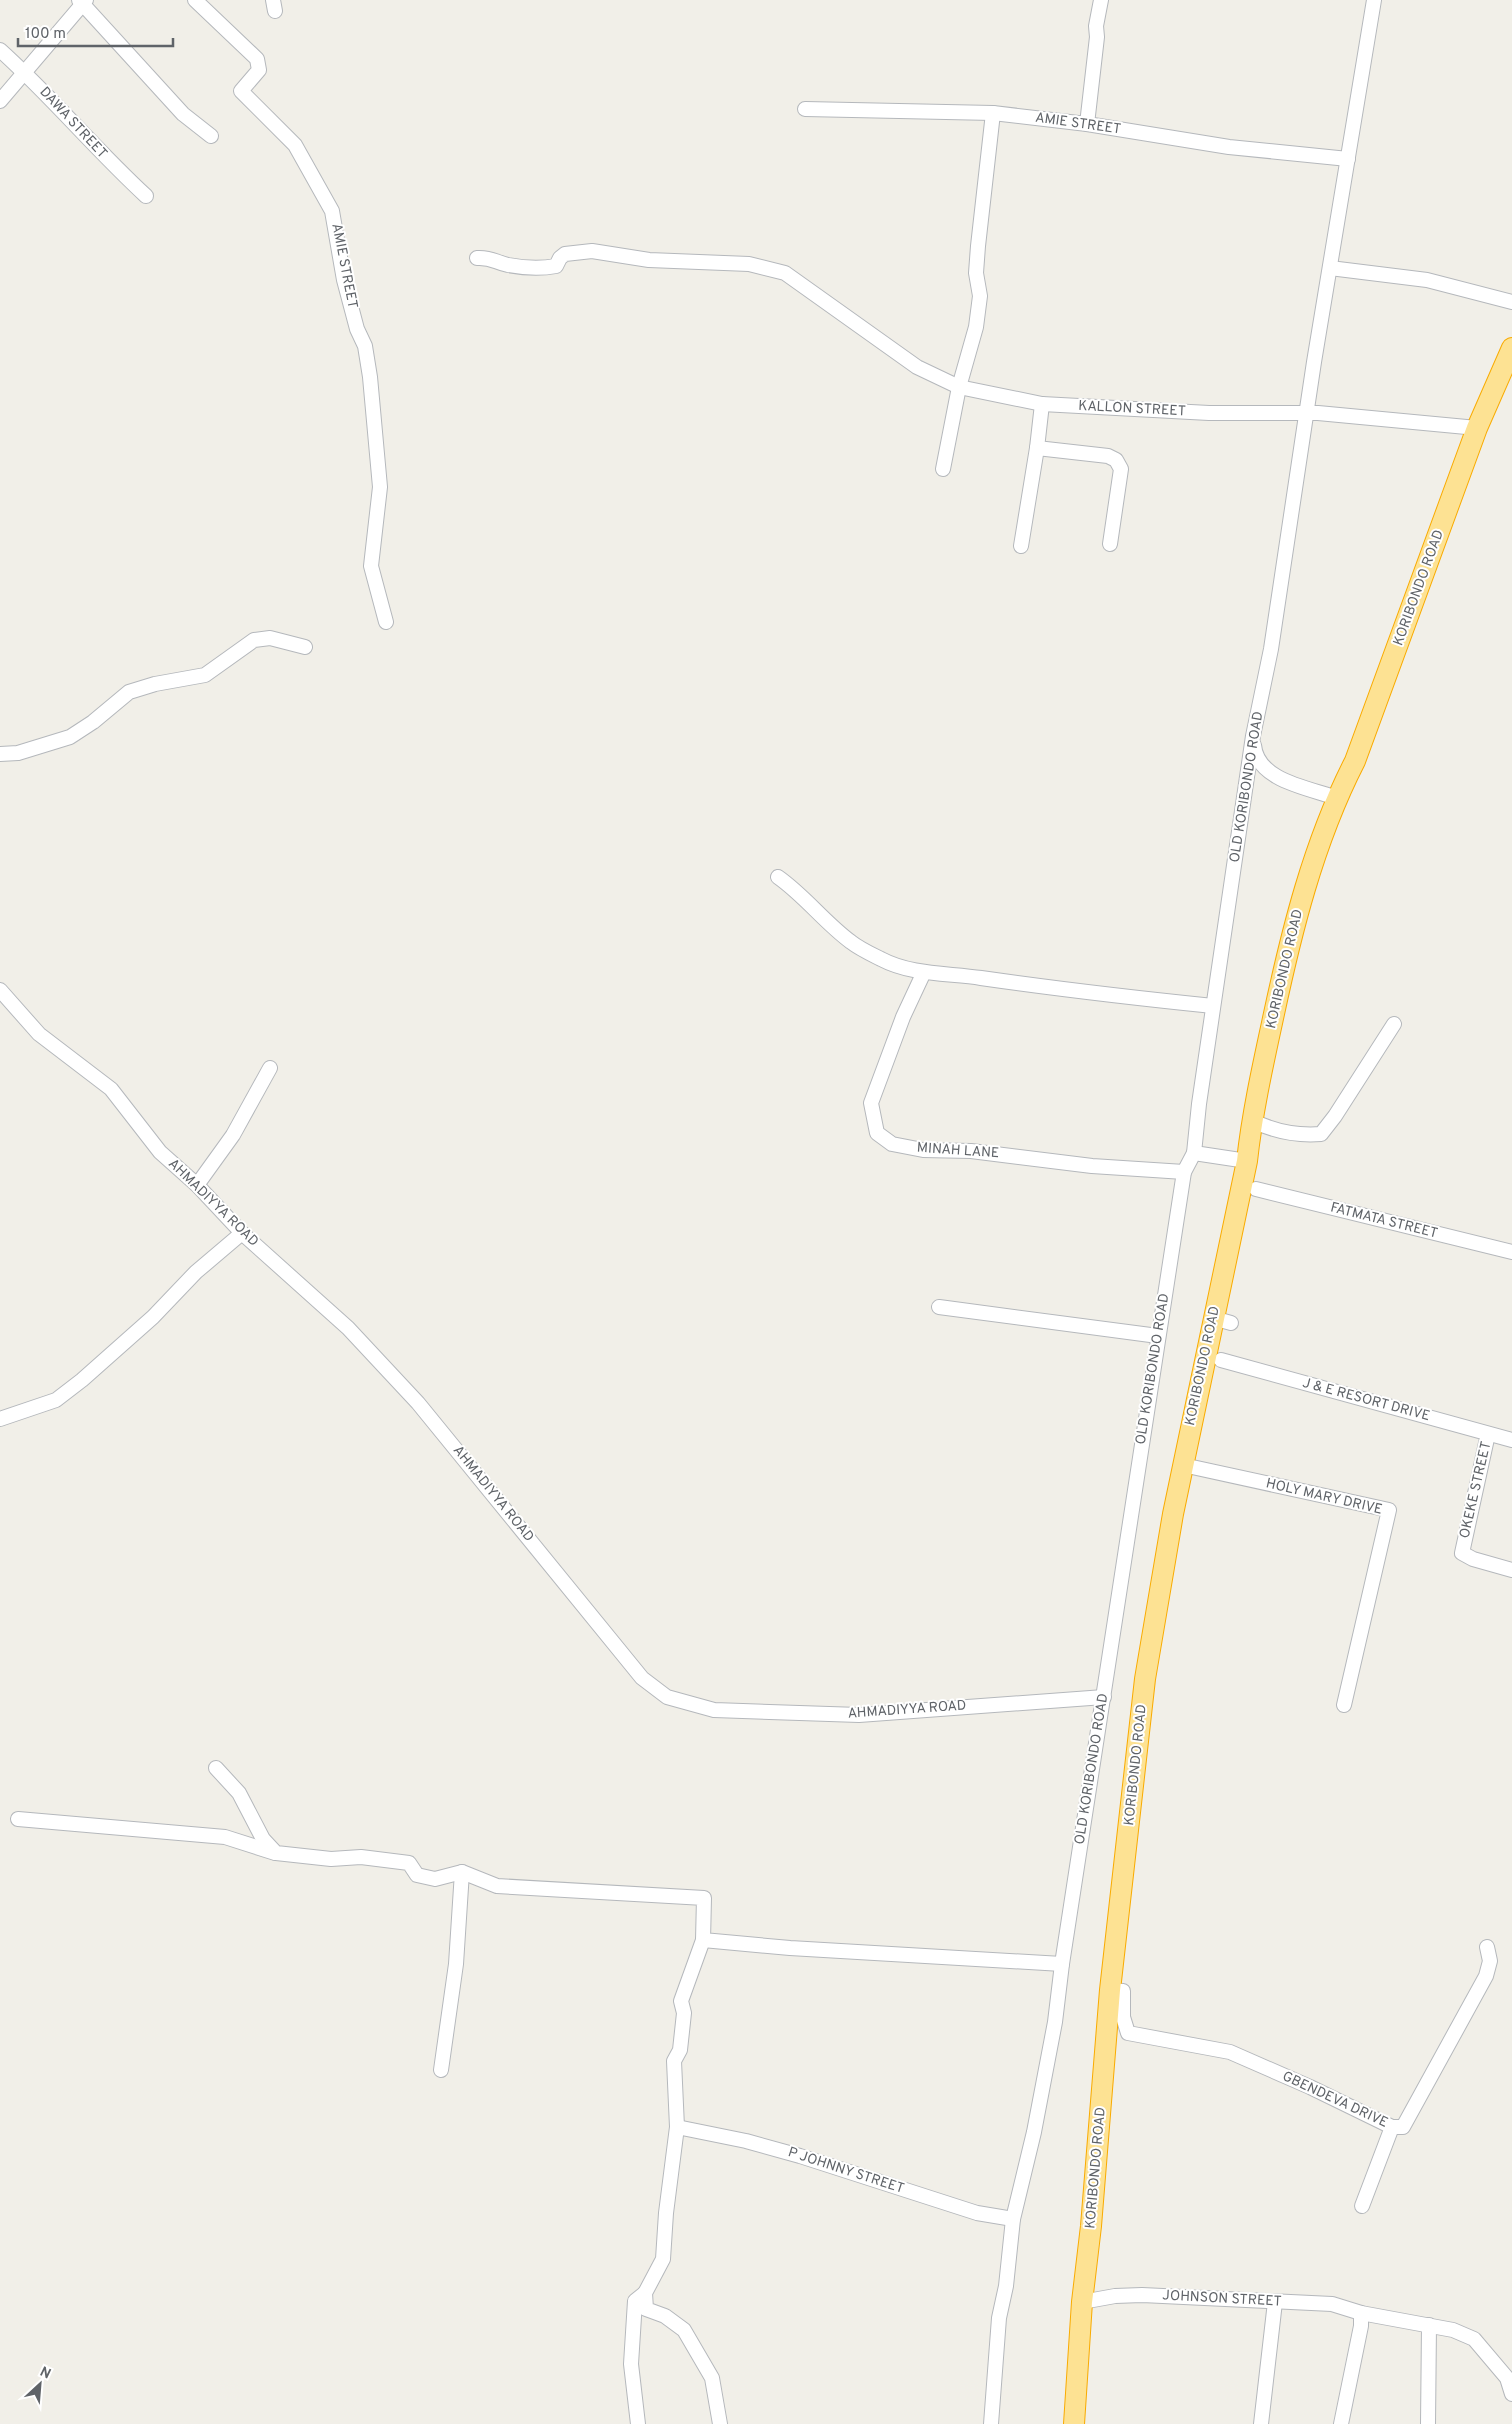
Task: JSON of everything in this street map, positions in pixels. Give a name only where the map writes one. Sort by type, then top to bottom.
[{"type":"highway","name":"KORIBONDO ROAD","points":[[1074,2424],[1082,2302],[1091,2226],[1110,1990],[1145,1679],[1183,1465],[1222,1321],[1247,1161],[1251,1120],[1284,967],[1307,878],[1336,798],[1355,761],[1477,428],[1510,357]]},
{"type":"street","name":"AMIE STREET","points":[[195,0],[257,59],[259,70],[241,91],[295,145],[332,211],[344,280],[357,329],[365,346],[370,377],[380,487],[371,566],[386,622]]},
{"type":"street","points":[[1088,124],[1097,37],[1096,26],[1101,0]]},
{"type":"street","name":"OLD KORIBONDO ROAD","points":[[991,2424],[999,2318],[1006,2286],[1013,2219],[1034,2132],[1055,2022],[1062,1964],[1158,1336],[1184,1172],[1194,1153],[1199,1104],[1253,736],[1271,649],[1306,417],[1374,0]]},
{"type":"street","points":[[0,102],[82,1],[183,114],[211,136]]},
{"type":"street","name":"DAWA STREET","points":[[0,50],[146,196]]},
{"type":"street","name":"AMIE STREET","points":[[805,109],[992,114],[1088,124],[1230,147],[1348,159]]},
{"type":"street","points":[[944,469],[959,387],[976,327],[980,296],[976,273],[978,246],[992,114]]},
{"type":"street","name":"KALLON STREET","points":[[477,258],[488,257],[507,264],[539,269],[556,266],[560,258],[566,254],[592,252],[648,260],[749,264],[785,273],[910,362],[959,387],[1042,404],[1306,417],[1318,412],[1477,428]]},
{"type":"street","points":[[1330,268],[1427,280],[1512,302]]},
{"type":"street","points":[[1021,546],[1042,404]]},
{"type":"street","points":[[1037,448],[1108,456],[1116,460],[1121,469],[1110,544]]},
{"type":"street","points":[[0,754],[18,753],[70,737],[94,722],[129,692],[155,684],[205,675],[254,640],[270,638],[305,647]]},
{"type":"street","points":[[1253,736],[1254,751],[1264,768],[1280,778],[1336,798]]},
{"type":"street","points":[[778,877],[796,890],[851,942],[883,960],[924,972],[955,974],[1082,993],[1213,1006]]},
{"type":"street","name":"MINAH LANE","points":[[924,972],[903,1017],[871,1103],[878,1133],[892,1144],[923,1150],[971,1151],[1092,1166],[1184,1172]]},
{"type":"street","name":"AHMADIYYA ROAD","points":[[0,990],[39,1034],[111,1090],[160,1152],[197,1185],[242,1233],[348,1328],[418,1403],[642,1678],[667,1697],[714,1710],[859,1715],[1104,1697]]},
{"type":"street","points":[[1251,1120],[1267,1128],[1302,1136],[1321,1134],[1336,1116],[1394,1024]]},
{"type":"street","points":[[197,1185],[232,1135],[270,1068]]},
{"type":"street","points":[[1194,1153],[1247,1161]]},
{"type":"street","name":"FATMATA STREET","points":[[1256,1189],[1512,1252]]},
{"type":"street","points":[[0,1419],[56,1400],[82,1380],[153,1317],[196,1272],[242,1233]]},
{"type":"street","points":[[939,1307],[1158,1336]]},
{"type":"street","name":"J & E RESORT DRIVE","points":[[1221,1360],[1512,1440]]},
{"type":"street","name":"OKEKE STREET","points":[[1488,1434],[1462,1553],[1473,1559],[1512,1570]]},
{"type":"street","name":"HOLY MARY DRIVE","points":[[1183,1465],[1389,1510],[1344,1705]]},
{"type":"street","points":[[216,1768],[239,1793],[263,1839],[276,1853]]},
{"type":"street","points":[[18,1819],[225,1837],[276,1853],[331,1859],[360,1857],[410,1863],[417,1875],[435,1879],[462,1872],[497,1886],[704,1898],[703,1940],[682,2002],[684,2013],[680,2050],[674,2061],[678,2127],[666,2213],[664,2259],[645,2292],[635,2301],[631,2364],[638,2424]]},
{"type":"street","points":[[441,2070],[456,1964],[462,1872]]},
{"type":"street","points":[[703,1940],[790,1948],[1062,1964]]},
{"type":"street","name":"GBENDEVA DRIVE","points":[[1110,1990],[1123,1991],[1123,2017],[1128,2033],[1230,2052],[1310,2087],[1392,2127],[1403,2127],[1486,1976],[1490,1961],[1487,1947]]},
{"type":"street","name":"P JOHNNY STREET","points":[[678,2127],[746,2140],[977,2213],[1013,2219]]},
{"type":"street","points":[[1362,2206],[1392,2127]]},
{"type":"street","points":[[645,2292],[646,2309],[665,2316],[684,2330],[702,2359],[712,2378],[720,2424]]},
{"type":"street","name":"JOHNSON STREET","points":[[1082,2302],[1115,2296],[1142,2294],[1332,2304],[1361,2313],[1453,2330],[1474,2339],[1507,2378],[1512,2394]]},
{"type":"street","points":[[1261,2424],[1275,2302]]},
{"type":"street","points":[[1342,2424],[1361,2326],[1361,2313]]},
{"type":"street","points":[[1428,2424],[1429,2325]]}]
